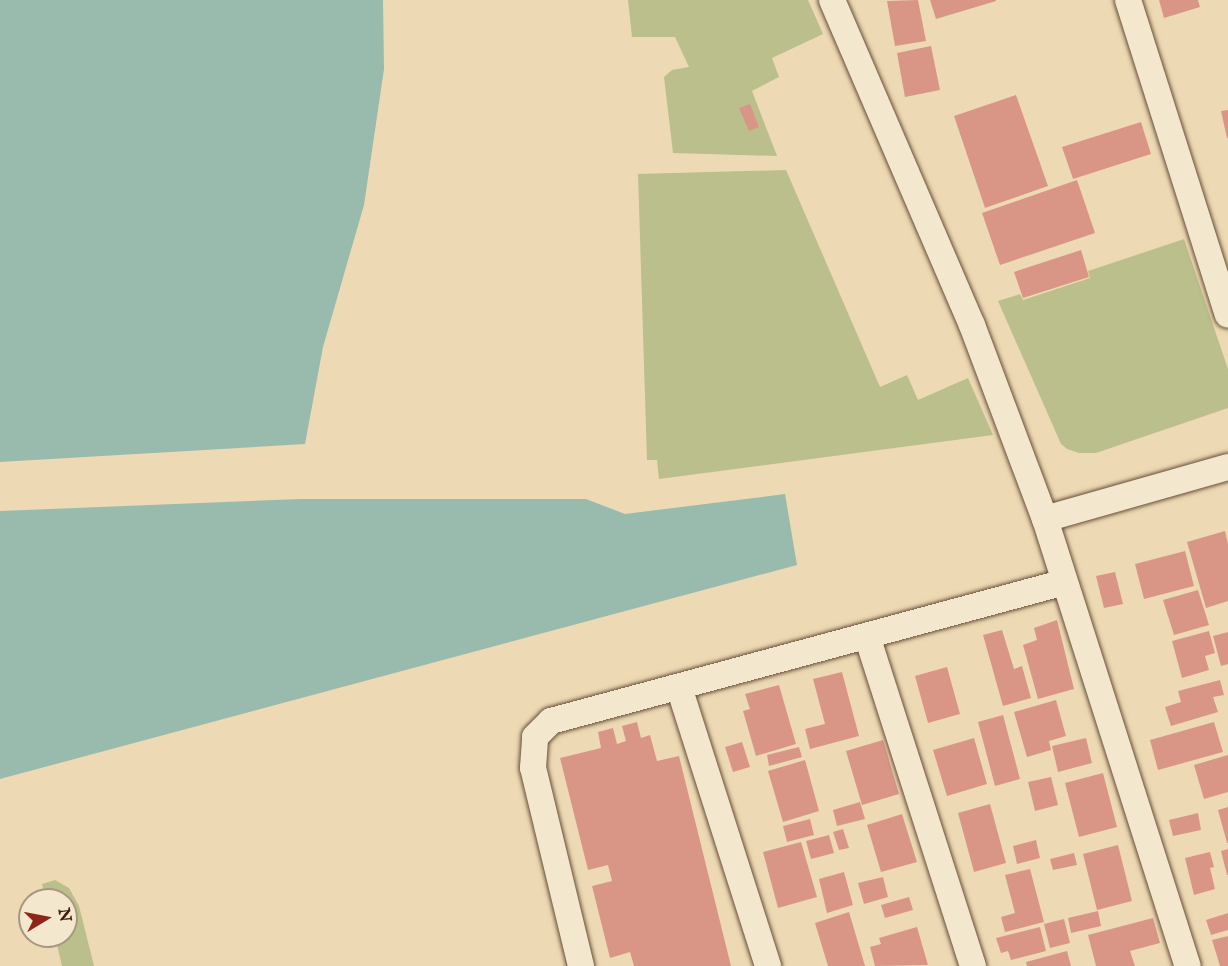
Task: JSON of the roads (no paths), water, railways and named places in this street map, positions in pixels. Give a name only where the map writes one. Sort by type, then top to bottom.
[{"type":"street","points":[[832,0],[972,324],[1045,519],[1188,966]]},
{"type":"street","points":[[1128,0],[1228,315]]},
{"type":"street","points":[[1045,519],[1228,467]]},
{"type":"street","points":[[581,966],[533,768],[535,737],[551,722],[1065,582]]},
{"type":"street","points":[[867,636],[973,966]]},
{"type":"street","points":[[679,687],[768,966]]}]
